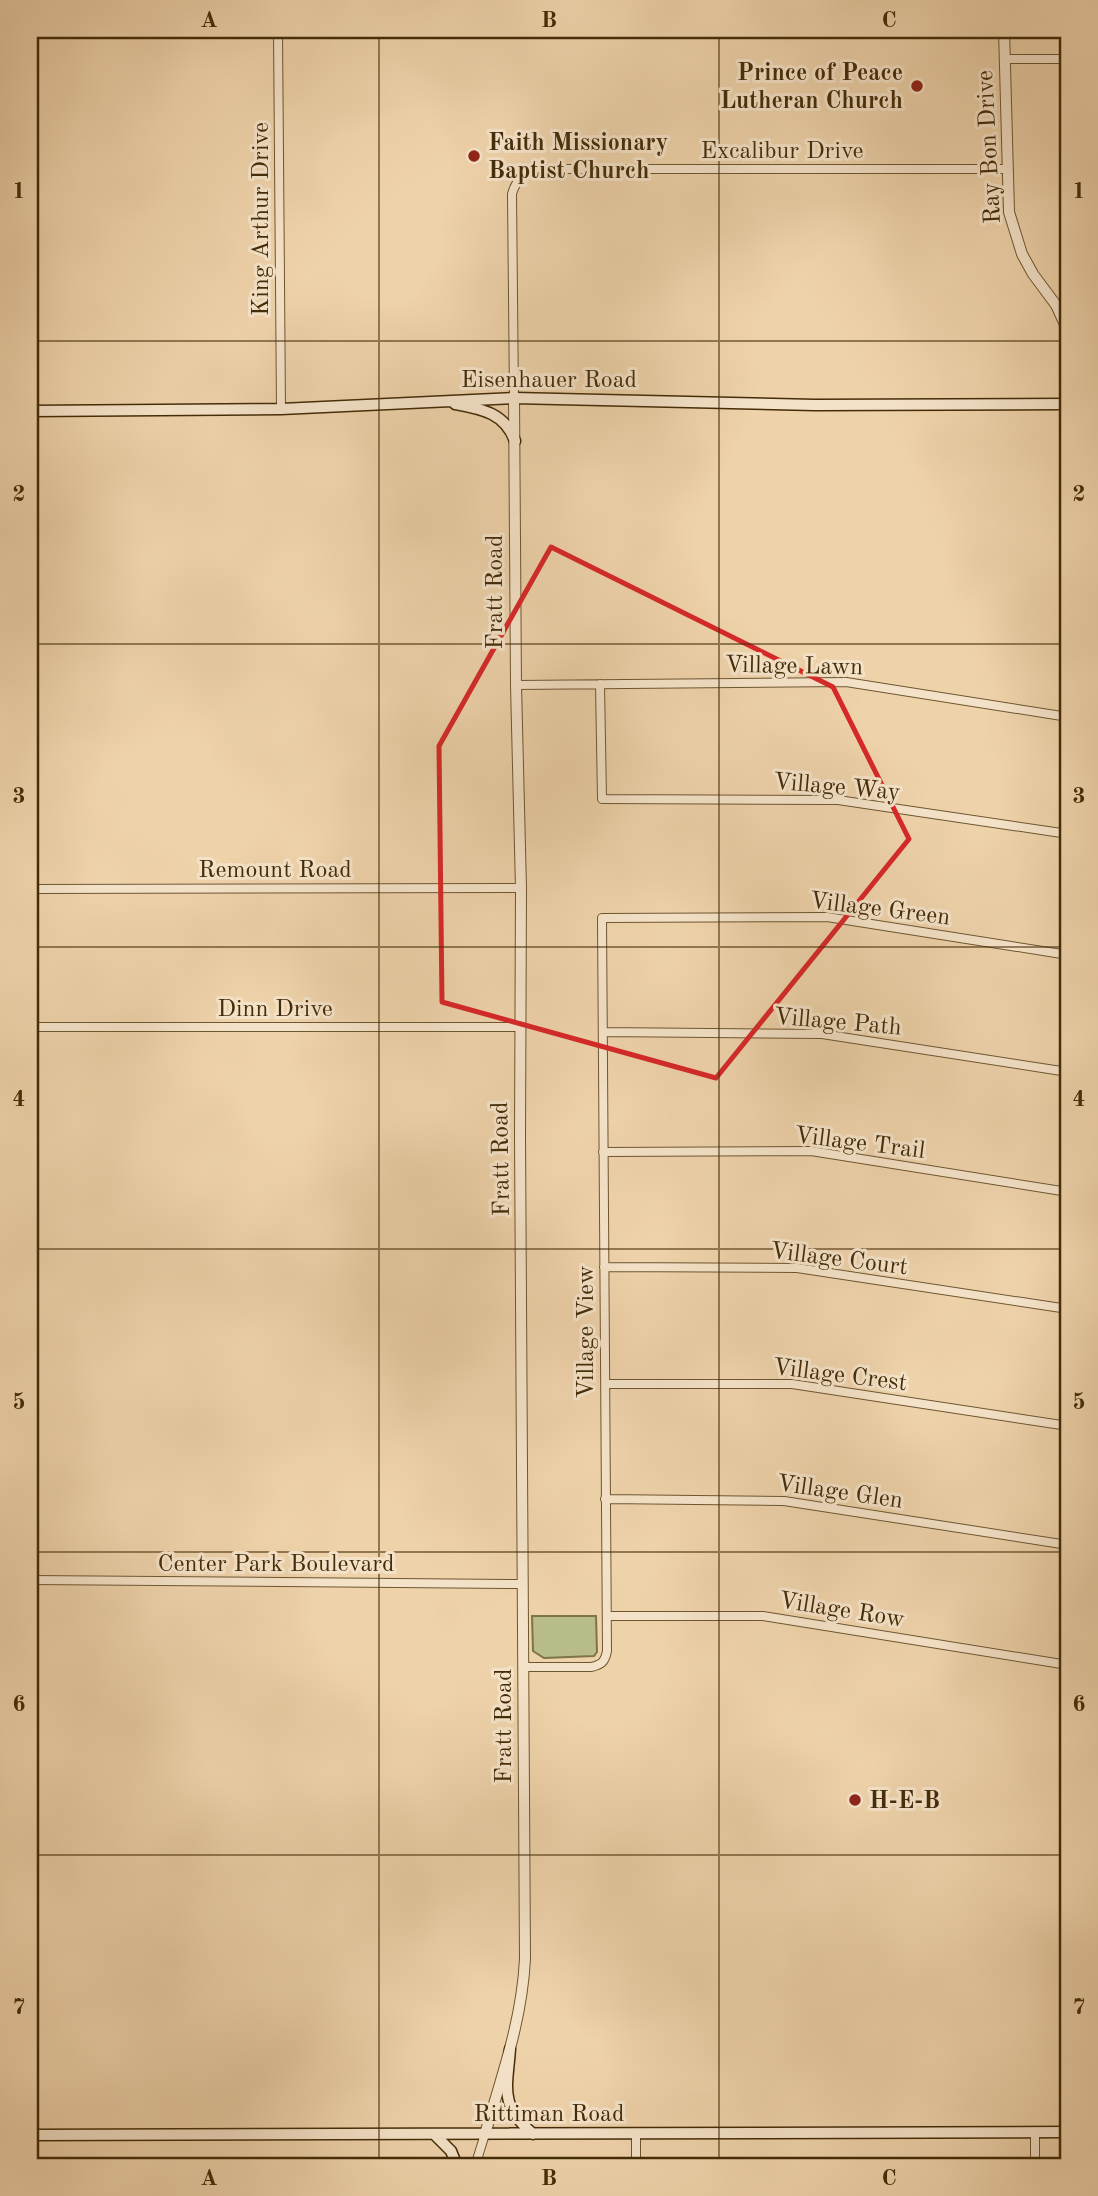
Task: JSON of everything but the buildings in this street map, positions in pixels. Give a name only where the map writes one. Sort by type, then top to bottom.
[{"type":"main road","name":"Eisenhauer Road","points":[[30,411],[281,409],[514,398],[816,405],[1068,404]]},
{"type":"main road","points":[[428,401],[491,413],[507,425],[514,441]]},
{"type":"main road","points":[[510,2049],[506,2091],[508,2105],[533,2134]]},
{"type":"main road","name":"Rittiman Road","points":[[30,2135],[1068,2132]]},
{"type":"main road","points":[[434,2134],[451,2151],[457,2166]]},
{"type":"street","name":"King Arthur Drive","points":[[278,30],[281,409]]},
{"type":"street","name":"Ray Bon Drive","points":[[1004,30],[1009,212],[1018,244],[1034,274],[1056,305],[1068,331]]},
{"type":"street","points":[[1004,59],[1068,59]]},
{"type":"street","name":"Excalibur Drive","points":[[519,180],[539,169],[1007,169]]},
{"type":"street","name":"Fratt Road","points":[[485,2134],[522,2000],[525,1959],[521,888],[516,685],[512,210],[512,194],[519,180]]},
{"type":"street","name":"Village Lawn","points":[[516,685],[846,682],[1068,717]]},
{"type":"street","name":"Village Way","points":[[600,684],[601,799],[838,800],[1068,834]]},
{"type":"street","name":"Remount Road","points":[[30,889],[521,888]]},
{"type":"street","name":"Village Green","points":[[602,918],[827,916],[1068,954]]},
{"type":"street","name":"Village View","points":[[523,1667],[591,1667],[600,1665],[605,1660],[607,1651],[602,918]]},
{"type":"street","name":"Dinn Drive","points":[[30,1027],[520,1027]]},
{"type":"street","name":"Village Path","points":[[603,1032],[821,1034],[1068,1072]]},
{"type":"street","name":"Village Trail","points":[[603,1152],[811,1151],[1068,1192]]},
{"type":"street","name":"Village Court","points":[[604,1267],[797,1268],[1068,1309]]},
{"type":"street","name":"Village Crest","points":[[605,1384],[792,1384],[1068,1426]]},
{"type":"street","name":"Village Glen","points":[[605,1499],[784,1500],[1068,1545]]},
{"type":"street","name":"Center Park Boulevard","points":[[30,1580],[522,1584]]},
{"type":"street","name":"Village Row","points":[[607,1616],[763,1616],[1068,1665]]},
{"type":"street","points":[[1035,2132],[1035,2166]]},
{"type":"street","points":[[475,2166],[485,2134]]},
{"type":"street","points":[[636,2134],[636,2166]]},
{"type":"highlighted area","points":[[551,547],[833,687],[909,839],[716,1078],[442,1002],[439,746]]},
{"type":"green space","points":[[532,1616],[596,1616],[597,1652],[594,1656],[544,1658],[533,1651]]},
{"type":"place","name":"Prince of Peace Lutheran Church","points":[[917,86]]},
{"type":"place","name":"Faith Missionary Baptist Church","points":[[474,156]]},
{"type":"place","name":"H-E-B","points":[[855,1800]]}]
